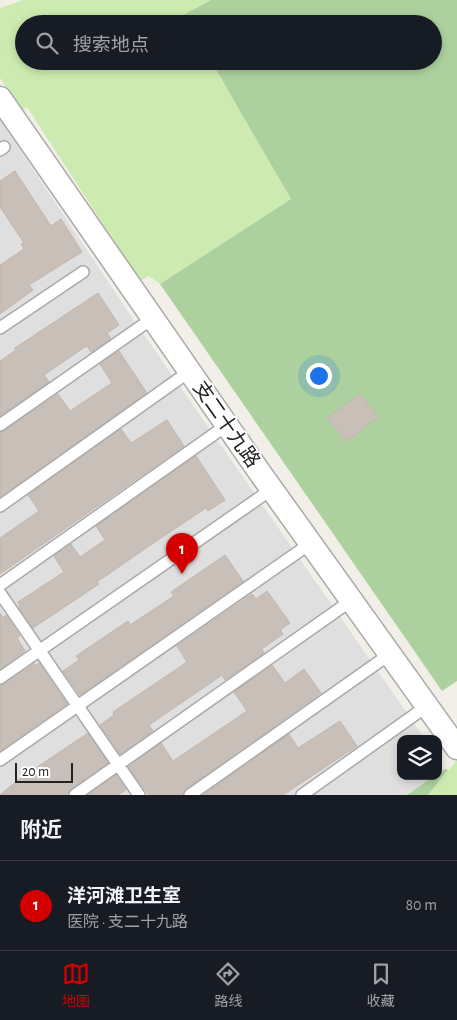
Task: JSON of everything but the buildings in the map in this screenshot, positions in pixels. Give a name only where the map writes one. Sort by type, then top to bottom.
[{"type":"street","name":"支二十九路","points":[[0,98],[227,425],[457,748]]},
{"type":"lane","points":[[0,328],[83,272]]},
{"type":"lane","points":[[0,425],[153,318]]},
{"type":"lane","points":[[0,506],[190,371]]},
{"type":"lane","points":[[0,585],[227,425]]},
{"type":"lane","points":[[0,678],[272,488]]},
{"type":"lane","points":[[0,760],[311,543]]},
{"type":"lane","points":[[0,593],[138,795]]},
{"type":"lane","points":[[75,795],[352,600]]},
{"type":"lane","points":[[190,795],[390,654]]},
{"type":"lane","points":[[302,795],[427,706]]},
{"type":"shaded area","points":[[0,120],[131,316],[422,735],[397,735],[397,780],[428,780],[407,795],[0,795]]},
{"type":"green space","points":[[23,0],[211,0],[184,15],[15,15],[15,70],[216,70],[291,199],[160,284],[149,276],[140,281],[27,107],[21,110],[0,78],[0,8]]},
{"type":"green space","points":[[211,0],[457,0],[457,681],[442,691],[160,284],[291,199],[216,70],[442,70],[442,15],[183,15]]},
{"type":"green space","points":[[457,760],[457,795],[428,795]]},
{"type":"green space","points":[[445,769],[448,770],[442,778],[442,771]]},
{"type":"green space","points":[[428,780],[440,780],[428,795],[407,795]]},
{"type":"place","name":"洋河滩卫生室","points":[[182,574]]}]
